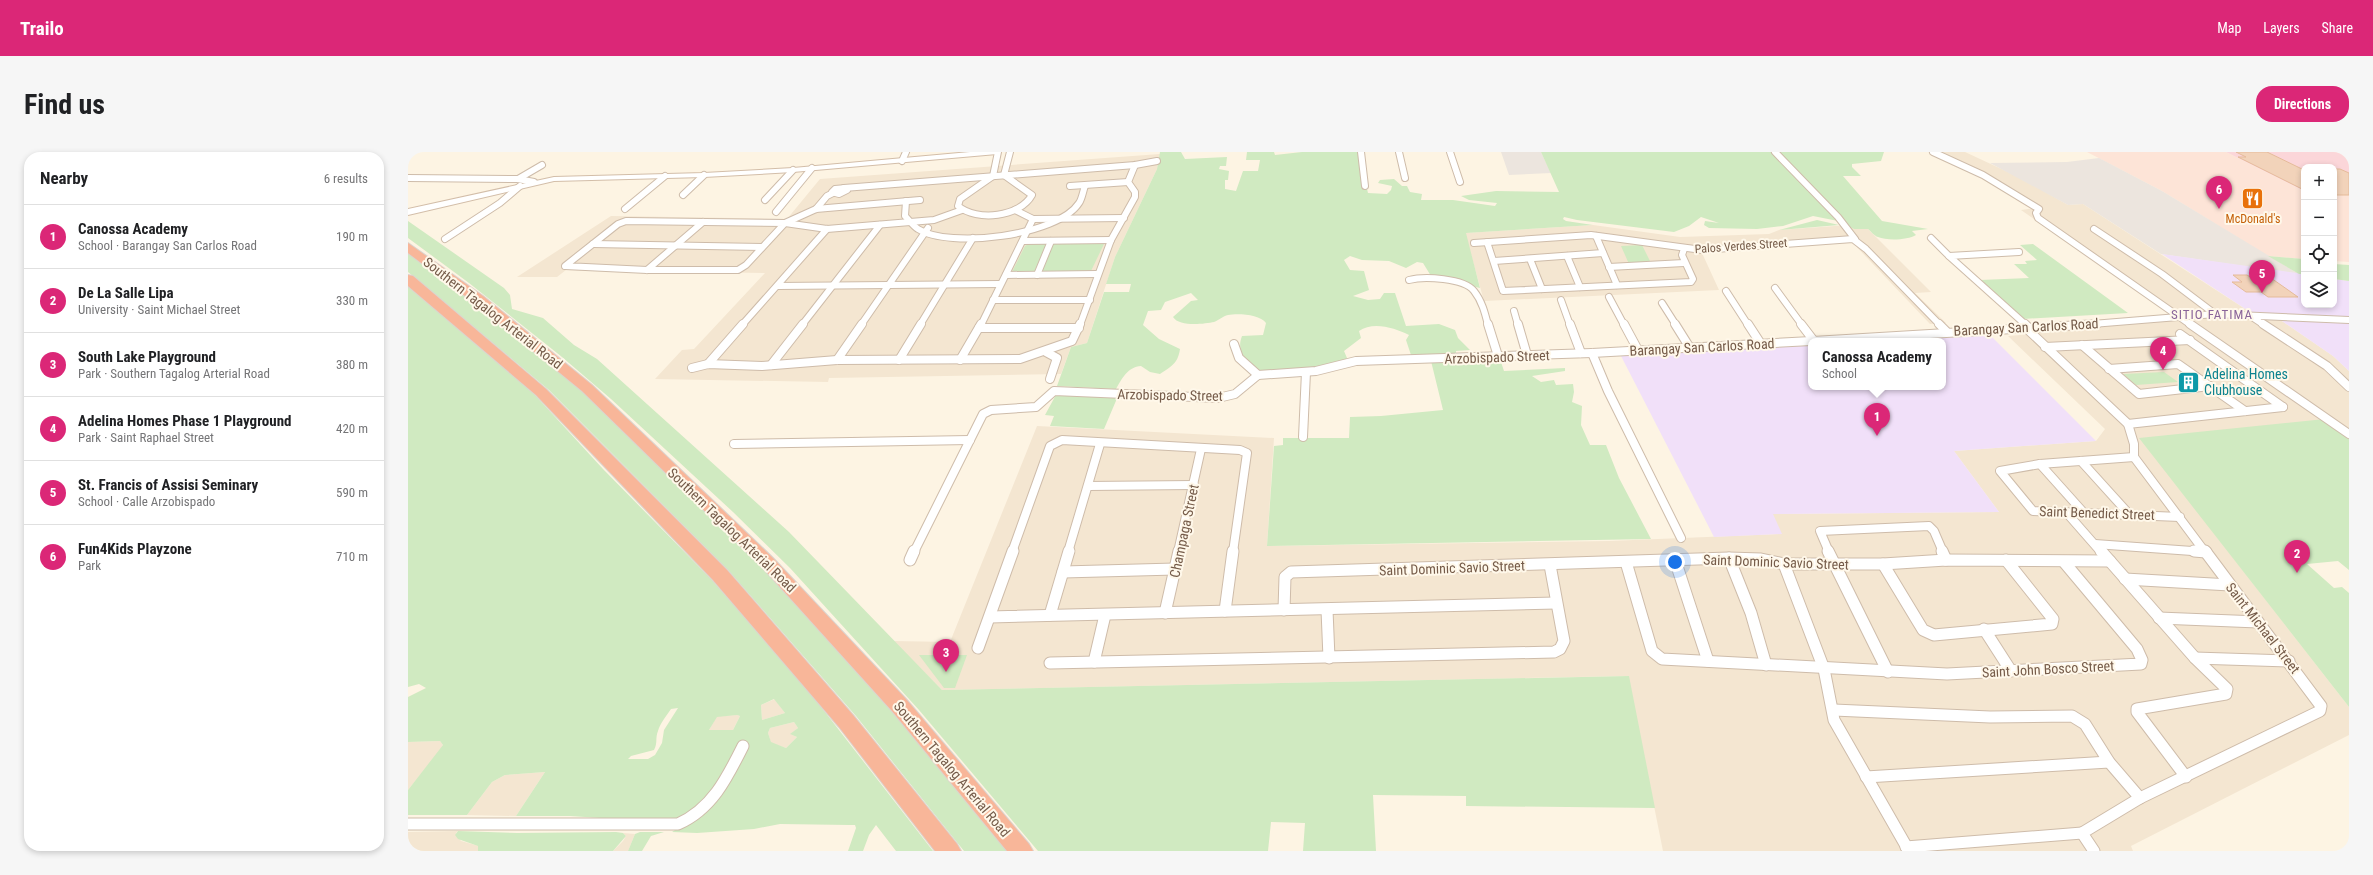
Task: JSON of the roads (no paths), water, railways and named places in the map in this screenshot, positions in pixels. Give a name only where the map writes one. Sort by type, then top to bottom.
[{"type":"highway","name":"Southern Tagalog Arterial Road","points":[[408,247],[478,299],[587,388],[767,562],[898,705],[1021,851]]},
{"type":"highway","name":"Southern Tagalog Arterial Road","points":[[408,279],[541,392],[720,575],[846,721],[949,851]]},
{"type":"street","points":[[902,161],[906,152]]},
{"type":"street","points":[[408,182],[411,178],[534,182],[559,179],[704,175],[793,170],[997,152],[993,176],[960,199],[958,206],[962,210]]},
{"type":"street","points":[[1004,175],[1010,152]]},
{"type":"street","points":[[1361,152],[1365,186]]},
{"type":"street","points":[[1399,152],[1405,178]]},
{"type":"street","points":[[1450,152],[1460,182]]},
{"type":"street","points":[[1775,152],[1838,217],[1856,240],[1947,332]]},
{"type":"street","points":[[1933,152],[1983,175],[2039,209],[2036,213],[2038,218],[2349,434]]},
{"type":"street","points":[[816,209],[827,196],[833,193],[846,192],[847,189],[844,188],[1157,161]]},
{"type":"street","points":[[1128,182],[1135,164]]},
{"type":"street","points":[[408,212],[506,189],[519,182],[542,165]]},
{"type":"street","points":[[995,166],[1006,165]]},
{"type":"street","points":[[776,212],[812,168]]},
{"type":"street","points":[[765,200],[793,170]]},
{"type":"street","points":[[683,195],[704,175]]},
{"type":"street","points":[[920,200],[816,209],[785,223],[746,265],[738,270],[647,270],[565,266],[623,222],[785,223],[827,230],[934,220],[962,210],[984,215],[1015,210],[1026,204],[1032,195],[1004,175]]},
{"type":"street","points":[[625,209],[665,176]]},
{"type":"street","points":[[445,239],[500,203],[519,182]]},
{"type":"street","points":[[1070,186],[1128,182]]},
{"type":"street","points":[[692,368],[708,364],[771,366],[837,360],[1020,359],[1046,352],[1072,341],[1090,300],[1097,274],[1111,240],[1135,197],[1135,192],[1128,182]]},
{"type":"street","points":[[906,201],[904,212],[909,222],[925,232],[947,237],[973,238],[1026,232],[1058,219],[1081,203],[1085,193],[1084,186]]},
{"type":"street","points":[[1015,210],[1033,219],[1124,218]]},
{"type":"street","points":[[960,360],[1006,275],[1033,219]]},
{"type":"street","points":[[837,360],[934,220]]},
{"type":"street","points":[[647,270],[703,222]]},
{"type":"street","points":[[771,366],[880,225]]},
{"type":"street","points":[[2094,229],[2162,274],[2215,314]]},
{"type":"street","points":[[708,364],[827,230]]},
{"type":"street","points":[[1596,236],[1617,285]]},
{"type":"street","name":"Palos Verdes Street","points":[[1474,243],[1596,236],[1684,249],[1707,250],[1856,240]]},
{"type":"street","points":[[899,360],[973,238]]},
{"type":"street","points":[[1931,238],[2128,424],[2134,444],[2134,457]]},
{"type":"street","points":[[1023,241],[1111,240]]},
{"type":"street","points":[[1036,274],[1051,241]]},
{"type":"street","points":[[1487,242],[1502,291],[1693,281],[1684,263],[1682,254],[1684,249]]},
{"type":"street","points":[[593,244],[762,247]]},
{"type":"street","points":[[1949,256],[2019,252]]},
{"type":"street","points":[[1494,261],[1603,254]]},
{"type":"street","points":[[1567,256],[1580,287]]},
{"type":"street","points":[[1530,259],[1542,289]]},
{"type":"street","points":[[1609,267],[1684,263]]},
{"type":"street","points":[[1006,275],[1097,274]]},
{"type":"street","points":[[1409,280],[1421,277],[1443,278],[1473,289],[1481,302],[1498,356]]},
{"type":"street","points":[[778,286],[1000,284]]},
{"type":"street","points":[[1775,288],[1811,338]]},
{"type":"street","points":[[1726,290],[1761,344]]},
{"type":"street","points":[[1609,297],[1638,350]]},
{"type":"street","points":[[993,300],[1090,300]]},
{"type":"street","points":[[1561,300],[1581,353]]},
{"type":"street","points":[[1662,303],[1690,348]]},
{"type":"street","points":[[1514,311],[1527,355]]},
{"type":"street","name":"Barangay San Carlos Road","points":[[1858,338],[2146,321],[2179,316],[2215,314],[2349,320]]},
{"type":"street","points":[[2250,315],[2327,366],[2349,386]]},
{"type":"street","points":[[978,328],[1079,328]]},
{"type":"street","points":[[2128,424],[2283,407],[2180,334]]},
{"type":"street","points":[[2045,347],[2190,340]]},
{"type":"street","name":"Barangay San Carlos Road","points":[[1592,353],[1808,341]]},
{"type":"street","points":[[1234,344],[1235,350],[1241,361],[1258,375]]},
{"type":"street","points":[[2082,346],[2140,394],[2210,386]]},
{"type":"street","points":[[1046,352],[1057,358],[1050,379]]},
{"type":"street","points":[[1592,353],[1612,398],[1681,538]]},
{"type":"street","name":"Arzobispado Street","points":[[910,560],[986,411],[994,409],[1032,408],[1043,403],[1048,394],[1054,391],[1175,398],[1222,398],[1235,394],[1258,375],[1306,372],[1356,361],[1592,353]]},
{"type":"street","points":[[2109,369],[2177,364],[2245,411]]},
{"type":"street","points":[[1303,437],[1306,372]]},
{"type":"street","points":[[734,444],[970,440]]},
{"type":"street","points":[[978,648],[1050,446],[1062,440],[1100,444],[1243,451],[1248,454],[1225,611]]},
{"type":"street","points":[[1050,615],[1100,444]]},
{"type":"street","name":"Champaga Street","points":[[1165,613],[1202,449]]},
{"type":"street","name":"Saint Benedict Street","points":[[2134,457],[2040,464],[2000,471],[2033,511],[2180,517]]},
{"type":"street","name":"Saint Michael Street","points":[[2082,833],[2140,798],[2320,711],[2321,706],[2289,661],[2134,457]]},
{"type":"street","points":[[2081,460],[2129,514]]},
{"type":"street","points":[[2040,464],[2083,512]]},
{"type":"street","points":[[1088,486],[1194,485]]},
{"type":"street","points":[[2066,512],[2195,658],[2227,689],[2226,694],[2137,710],[2186,777]]},
{"type":"street","points":[[1888,672],[1834,564],[1820,532],[1821,530],[1929,526],[1934,531],[1946,560]]},
{"type":"street","points":[[2095,544],[2206,552]]},
{"type":"street","points":[[1729,558],[1751,613],[1766,664]]},
{"type":"street","name":"Saint Dominic Savio Street","points":[[1284,610],[1285,577],[1291,572],[1550,565],[1729,558],[1761,559],[1784,564],[1883,564],[1946,560],[2064,562],[2110,561]]},
{"type":"street","points":[[1675,560],[1708,661]]},
{"type":"street","points":[[1883,564],[1923,630],[1934,635],[2054,622],[2006,560]]},
{"type":"street","name":"Saint John Bosco Street","points":[[1626,562],[1654,654],[1662,659],[1766,664],[1824,669],[1947,674],[2141,664],[2142,660],[2137,649],[2064,562]]},
{"type":"street","points":[[1784,564],[1824,669],[1834,710],[1834,720],[1908,849],[2082,833],[2094,851]]},
{"type":"street","points":[[1050,663],[1554,652],[1560,649],[1564,641],[1550,565]]},
{"type":"street","points":[[1063,572],[1176,569]]},
{"type":"street","points":[[2125,579],[2230,585]]},
{"type":"street","points":[[990,617],[1327,610],[1556,603]]},
{"type":"street","points":[[1327,610],[1329,658]]},
{"type":"street","points":[[1094,662],[1105,615]]},
{"type":"street","points":[[2160,618],[2258,622]]},
{"type":"street","points":[[1984,629],[2011,671]]},
{"type":"street","points":[[2195,658],[2289,661]]},
{"type":"street","points":[[1834,710],[1990,717],[2072,716],[2085,724],[2109,762],[2140,798]]},
{"type":"street","points":[[408,824],[678,824],[692,818],[712,798],[743,746]]},
{"type":"street","points":[[1866,777],[2109,762]]},
{"type":"place","name":"McDonald's","points":[[2253,198]]},
{"type":"place","name":"Fun4Kids Playzone","points":[[2219,209]]},
{"type":"place","name":"St. Francis of Assisi Seminary","points":[[2262,293]]},
{"type":"place","name":"Adelina Homes Phase 1 Playground","points":[[2163,370]]},
{"type":"place","name":"Adelina Homes Clubhouse","points":[[2189,382]]},
{"type":"place","name":"Canossa Academy","points":[[1877,436]]},
{"type":"place","name":"De La Salle Lipa","points":[[2297,573]]},
{"type":"place","name":"South Lake Playground","points":[[946,672]]},
{"type":"district","name":"SITIO FATIMA","points":[[2212,314]]}]
